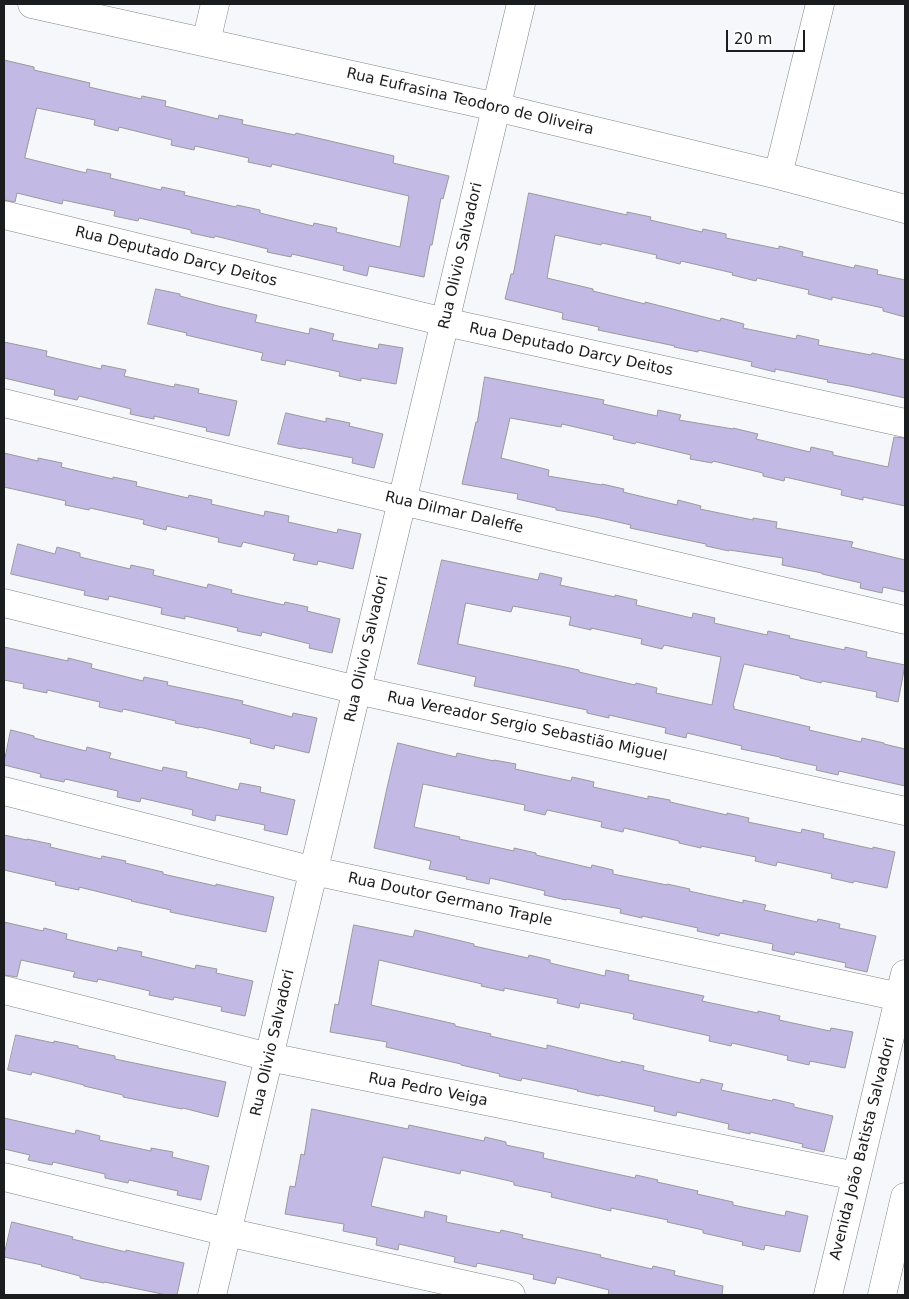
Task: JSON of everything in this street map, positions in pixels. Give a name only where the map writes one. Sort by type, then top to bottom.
[{"type":"street","name":"Rua Eufrasina Teodoro de Oliveira","points":[[32,4],[496,107],[778,175],[905,209]]},
{"type":"street","points":[[206,42],[216,4]]},
{"type":"street","name":"Rua Olivio Salvadori","points":[[212,1295],[521,4]]},
{"type":"street","points":[[778,175],[820,4]]},
{"type":"street","name":"Rua Deputado Darcy Deitos","points":[[4,215],[445,322],[905,423]]},
{"type":"street","name":"Rua Dilmar Daleffe","points":[[4,404],[402,501],[905,620]]},
{"type":"street","name":"Rua Vereador Sergio Sebastião Miguel","points":[[4,603],[357,690],[905,810]]},
{"type":"street","name":"Rua Doutor Germano Traple","points":[[4,791],[314,871],[903,985]]},
{"type":"street","name":"Avenida João Batista Salvadori","points":[[828,1295],[903,985]]},
{"type":"street","name":"Rua Pedro Veiga","points":[[4,990],[269,1057],[856,1176]]},
{"type":"street","points":[[4,1177],[228,1232],[511,1295]]},
{"type":"street","points":[[882,1295],[905,1197]]},
{"type":"building","points":[[4,60],[34,67],[34,70],[90,83],[89,87],[141,99],[142,96],[166,101],[165,106],[218,119],[219,115],[243,120],[242,124],[295,135],[296,133],[394,156],[393,163],[449,176],[443,199],[441,198],[424,277],[369,266],[367,276],[343,270],[344,266],[292,254],[291,257],[267,252],[268,249],[215,236],[214,238],[191,233],[191,230],[139,218],[138,221],[114,216],[115,211],[63,200],[62,204],[17,193],[15,202],[4,200]],"holes":[[[37,108],[95,120],[94,125],[118,131],[119,127],[172,140],[171,145],[194,150],[195,146],[249,158],[248,162],[271,167],[272,164],[409,196],[400,247],[336,232],[337,228],[314,223],[313,226],[260,213],[260,210],[237,205],[236,207],[184,195],[185,192],[162,187],[161,190],[110,178],[111,174],[87,169],[86,173],[25,158]]]},
{"type":"building","points":[[529,193],[627,215],[627,212],[651,217],[650,220],[702,232],[703,229],[726,234],[726,238],[779,249],[779,246],[803,252],[802,256],[854,268],[855,265],[878,270],[877,274],[905,280],[905,317],[883,311],[883,308],[808,294],[809,290],[757,278],[756,281],[732,275],[733,273],[681,261],[680,264],[656,258],[657,255],[555,235],[547,278],[645,304],[645,302],[720,321],[721,318],[744,324],[743,328],[796,339],[797,335],[819,340],[818,345],[905,360],[905,398],[775,369],[775,372],[751,366],[752,362],[598,330],[599,327],[562,319],[563,313],[505,299],[511,274],[513,274]]},
{"type":"building","points":[[156,289],[257,315],[255,322],[309,334],[310,328],[334,334],[332,340],[378,349],[379,344],[403,348],[396,384],[361,378],[361,381],[339,376],[340,372],[286,360],[285,365],[261,360],[263,353],[148,324]]},
{"type":"building","points":[[4,342],[47,351],[46,356],[101,369],[102,365],[126,370],[124,376],[174,387],[175,384],[199,389],[198,393],[237,401],[229,436],[206,431],[207,428],[154,416],[154,419],[130,414],[131,409],[79,396],[77,400],[54,395],[55,390],[4,378]]},
{"type":"building","points":[[485,377],[604,400],[603,404],[657,416],[658,410],[681,415],[679,420],[733,428],[758,434],[756,439],[810,452],[811,447],[833,452],[833,455],[888,467],[894,437],[905,438],[905,506],[863,497],[863,500],[841,495],[842,490],[785,477],[784,481],[763,476],[763,473],[713,461],[712,463],[690,459],[691,455],[636,442],[635,444],[613,439],[614,436],[562,424],[561,427],[510,418],[501,458],[549,470],[548,476],[602,484],[624,489],[623,492],[677,505],[678,500],[701,506],[700,509],[753,520],[753,518],[777,522],[776,528],[853,542],[851,547],[905,560],[905,592],[883,587],[882,593],[860,588],[861,583],[782,565],[783,558],[706,546],[706,544],[630,528],[631,525],[556,510],[556,508],[517,499],[518,494],[462,484],[477,422]]},
{"type":"building","points":[[286,413],[326,422],[326,418],[350,423],[349,426],[383,434],[374,468],[352,463],[353,458],[278,444]]},
{"type":"building","points":[[4,453],[38,461],[38,458],[62,463],[61,467],[113,479],[113,477],[137,482],[136,486],[188,498],[189,495],[212,500],[211,504],[264,516],[265,511],[289,516],[288,522],[337,533],[338,529],[361,534],[353,569],[318,561],[317,565],[293,560],[295,554],[243,542],[241,547],[218,542],[219,538],[167,526],[166,530],[143,524],[144,520],[90,508],[89,510],[65,505],[66,501],[4,487]]},
{"type":"building","points":[[18,544],[55,554],[57,547],[80,553],[80,557],[130,569],[131,565],[154,570],[153,575],[207,588],[208,584],[232,590],[231,593],[284,605],[285,602],[308,607],[307,611],[340,619],[332,653],[309,648],[310,644],[262,632],[261,636],[237,631],[238,628],[185,616],[185,619],[161,614],[162,608],[109,596],[108,600],[84,595],[85,591],[11,574]]},
{"type":"building","points":[[442,560],[538,580],[540,573],[562,578],[560,585],[637,600],[636,605],[692,618],[693,613],[715,618],[714,623],[767,635],[768,631],[790,636],[789,638],[845,650],[845,647],[867,652],[866,657],[905,665],[898,702],[876,697],[877,692],[822,681],[821,683],[800,678],[800,676],[744,664],[733,706],[734,709],[810,727],[809,730],[861,742],[862,738],[905,749],[905,786],[839,771],[838,775],[816,770],[817,766],[741,749],[742,746],[687,733],[686,738],[665,733],[666,728],[609,715],[609,718],[587,713],[587,710],[474,686],[476,677],[418,664]],"holes":[[[466,603],[511,612],[513,606],[571,617],[569,625],[642,639],[641,644],[662,649],[664,645],[721,657],[712,705],[656,693],[657,688],[636,683],[635,685],[579,672],[579,670],[458,644]]]},
{"type":"building","points":[[4,647],[68,661],[68,658],[92,664],[91,668],[143,681],[144,677],[168,682],[167,685],[243,701],[242,704],[292,717],[293,713],[317,718],[309,753],[275,745],[274,749],[250,743],[251,739],[175,723],[176,721],[123,709],[122,712],[99,707],[100,702],[47,690],[47,693],[23,688],[24,684],[4,680]]},
{"type":"building","points":[[11,730],[34,736],[34,738],[86,751],[87,747],[111,753],[109,758],[162,771],[163,767],[187,772],[186,777],[238,790],[240,783],[261,787],[260,792],[295,800],[287,835],[264,830],[265,825],[216,815],[215,821],[192,815],[193,810],[141,798],[140,802],[117,797],[118,791],[65,779],[64,782],[40,777],[41,774],[4,765]]},
{"type":"building","points":[[398,743],[456,757],[457,753],[516,764],[515,769],[571,781],[572,777],[594,782],[593,787],[648,799],[648,796],[670,800],[670,802],[727,815],[727,813],[749,818],[748,822],[801,833],[802,829],[824,834],[823,838],[895,852],[887,888],[831,878],[832,874],[777,862],[776,866],[755,861],[756,857],[701,846],[701,848],[624,828],[623,832],[601,827],[602,822],[547,810],[545,815],[524,810],[525,805],[423,784],[414,827],[514,851],[514,848],[536,853],[536,855],[591,868],[592,865],[613,870],[613,874],[690,889],[689,891],[743,903],[743,900],[766,905],[764,910],[817,922],[818,919],[840,924],[839,928],[876,936],[867,972],[845,967],[846,963],[795,952],[794,955],[772,950],[773,944],[720,933],[719,936],[697,931],[698,928],[620,913],[621,909],[544,895],[545,891],[490,878],[489,884],[466,879],[467,877],[429,869],[431,861],[374,848]]},
{"type":"building","points":[[4,835],[51,844],[50,847],[101,859],[102,856],[126,861],[125,863],[163,872],[163,874],[274,897],[266,932],[170,912],[171,910],[79,887],[79,890],[55,885],[56,882],[4,870]]},
{"type":"building","points":[[4,922],[43,931],[44,928],[67,934],[66,939],[117,951],[118,947],[142,952],[141,956],[195,969],[196,965],[217,969],[216,973],[253,981],[245,1016],[221,1011],[222,1007],[174,997],[173,1000],[149,995],[150,991],[98,979],[97,982],[73,977],[75,972],[21,960],[17,977],[4,975]]},
{"type":"building","points":[[354,925],[413,937],[415,930],[528,958],[529,955],[550,960],[550,963],[605,976],[606,970],[629,975],[628,980],[704,996],[702,1001],[780,1016],[779,1020],[830,1031],[831,1028],[853,1032],[845,1068],[810,1061],[809,1065],[787,1060],[788,1056],[732,1043],[731,1046],[709,1041],[710,1036],[633,1019],[634,1014],[580,1003],[579,1008],[557,1003],[558,999],[504,988],[504,991],[481,986],[482,984],[379,960],[371,1005],[455,1024],[455,1026],[491,1034],[490,1036],[547,1049],[547,1045],[621,1063],[621,1061],[644,1066],[643,1070],[700,1083],[701,1079],[723,1084],[721,1090],[772,1101],[773,1099],[794,1104],[794,1107],[833,1116],[824,1152],[802,1147],[803,1144],[728,1129],[729,1124],[677,1112],[676,1116],[654,1111],[655,1107],[522,1078],[521,1081],[499,1076],[500,1074],[386,1047],[387,1042],[330,1032],[335,1004],[338,1005]]},
{"type":"building","points":[[16,1035],[78,1046],[78,1048],[115,1056],[115,1059],[226,1082],[218,1117],[183,1108],[123,1097],[123,1095],[32,1072],[31,1075],[8,1070]]},
{"type":"building","points":[[312,1109],[408,1129],[409,1125],[484,1141],[485,1137],[506,1142],[506,1145],[544,1153],[543,1158],[635,1178],[636,1175],[658,1180],[657,1182],[698,1191],[697,1194],[733,1202],[733,1205],[785,1216],[786,1211],[808,1216],[800,1252],[765,1245],[764,1250],[742,1245],[743,1242],[703,1233],[703,1230],[667,1222],[668,1220],[611,1208],[611,1211],[551,1197],[552,1193],[514,1185],[514,1182],[461,1170],[460,1174],[383,1157],[371,1206],[424,1218],[425,1211],[447,1216],[446,1222],[500,1233],[501,1230],[523,1235],[522,1238],[601,1255],[600,1257],[652,1269],[653,1266],[675,1271],[674,1275],[723,1286],[722,1295],[608,1295],[609,1290],[557,1277],[555,1284],[533,1279],[534,1275],[477,1263],[476,1267],[454,1262],[455,1257],[399,1244],[398,1250],[376,1245],[377,1238],[343,1231],[344,1224],[285,1214],[290,1186],[295,1187],[301,1154],[304,1155]]},
{"type":"building","points":[[4,1118],[75,1134],[76,1130],[100,1136],[99,1140],[151,1151],[151,1148],[173,1152],[172,1157],[209,1166],[201,1200],[177,1195],[178,1191],[129,1180],[128,1183],[105,1178],[105,1174],[53,1162],[52,1165],[28,1160],[30,1155],[4,1149]]},
{"type":"building","points":[[12,1222],[126,1252],[126,1250],[184,1263],[177,1295],[167,1295],[80,1278],[80,1276],[42,1265],[4,1257]]}]
